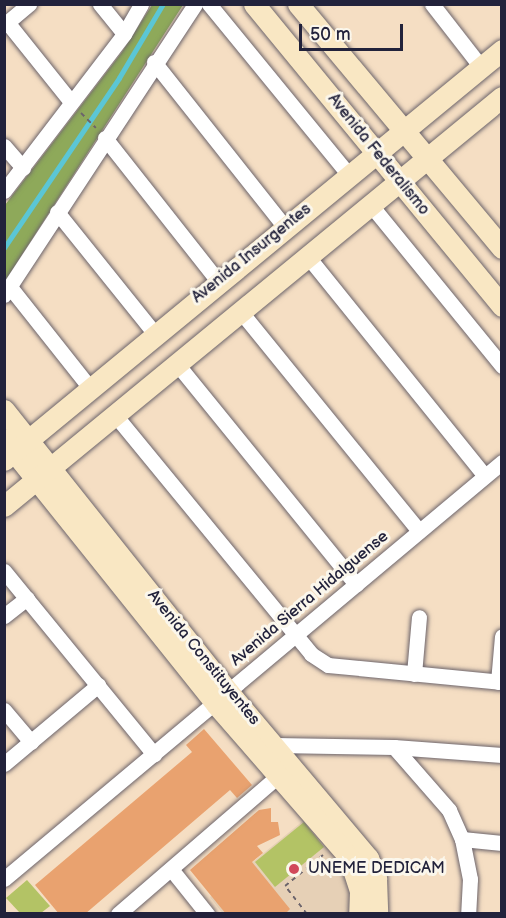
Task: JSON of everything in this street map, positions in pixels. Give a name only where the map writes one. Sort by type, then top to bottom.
[{"type":"street","points":[[29,4],[6,24],[73,105]]},
{"type":"street","points":[[100,4],[124,34]]},
{"type":"street","points":[[4,191],[73,105],[124,34],[141,4]]},
{"type":"street","points":[[90,388],[7,291],[103,135],[195,4]]},
{"type":"street","points":[[209,4],[349,175]]},
{"type":"street","name":"Avenida Federalismo","points":[[254,4],[501,306]]},
{"type":"street","name":"Avenida Federalismo","points":[[298,4],[428,157],[501,248]]},
{"type":"street","points":[[432,4],[481,67]]},
{"type":"street","name":"Avenida Insurgentes","points":[[13,448],[90,388],[501,51]]},
{"type":"street","points":[[154,62],[285,227]]},
{"type":"street","points":[[4,506],[309,258],[369,204],[501,98]]},
{"type":"street","points":[[103,135],[218,281]]},
{"type":"street","points":[[4,146],[23,168]]},
{"type":"street","points":[[369,204],[501,366]]},
{"type":"street","points":[[57,212],[155,334]]},
{"type":"street","points":[[309,258],[485,476]]},
{"type":"street","points":[[241,312],[419,531]]},
{"type":"street","points":[[177,364],[356,584]]},
{"type":"street","name":"Avenida Constituyentes","points":[[4,410],[13,448],[44,474],[222,698],[368,858],[376,878],[377,914]]},
{"type":"street","points":[[115,415],[295,636],[328,665],[500,682],[501,636]]},
{"type":"street","name":"Avenida Sierra Hidalguense","points":[[4,879],[501,462]]},
{"type":"street","points":[[4,571],[154,754]]},
{"type":"street","points":[[4,616],[27,598]]},
{"type":"street","points":[[414,674],[418,617]]},
{"type":"street","points":[[4,764],[98,685]]},
{"type":"street","points":[[4,710],[31,742]]},
{"type":"street","points":[[268,750],[394,747],[501,755]]},
{"type":"street","points":[[394,747],[449,810],[462,839],[470,879],[468,914]]},
{"type":"street","name":"Avenida Constituyentes","points":[[268,750],[278,776],[349,857],[360,891],[359,914]]},
{"type":"street","points":[[118,914],[278,776]]},
{"type":"street","points":[[462,839],[501,843]]},
{"type":"street","points":[[171,869],[207,914]]},
{"type":"path","points":[[73,105],[103,135]]},
{"type":"path","points":[[307,914],[285,886],[327,851]]},
{"type":"shaded area","name":"UNEME DEDICAM","points":[[304,820],[341,864],[352,886],[352,913],[223,914],[210,897]]},
{"type":"green space","points":[[152,5],[183,5],[5,281],[5,205],[122,52]]},
{"type":"green space","points":[[304,822],[324,847],[275,887],[255,862]]},
{"type":"green space","points":[[27,880],[50,906],[41,913],[20,913],[6,898]]},
{"type":"building","points":[[204,729],[252,785],[237,798],[230,790],[85,914],[59,914],[35,885],[192,752],[186,745]]},
{"type":"building","points":[[271,808],[271,822],[278,822],[280,835],[257,846],[263,853],[252,862],[290,909],[285,914],[226,914],[190,870],[259,810]]},
{"type":"waterway","points":[[4,248],[119,78],[163,4]]},
{"type":"place","name":"UNEME DEDICAM","points":[[294,869]]}]
